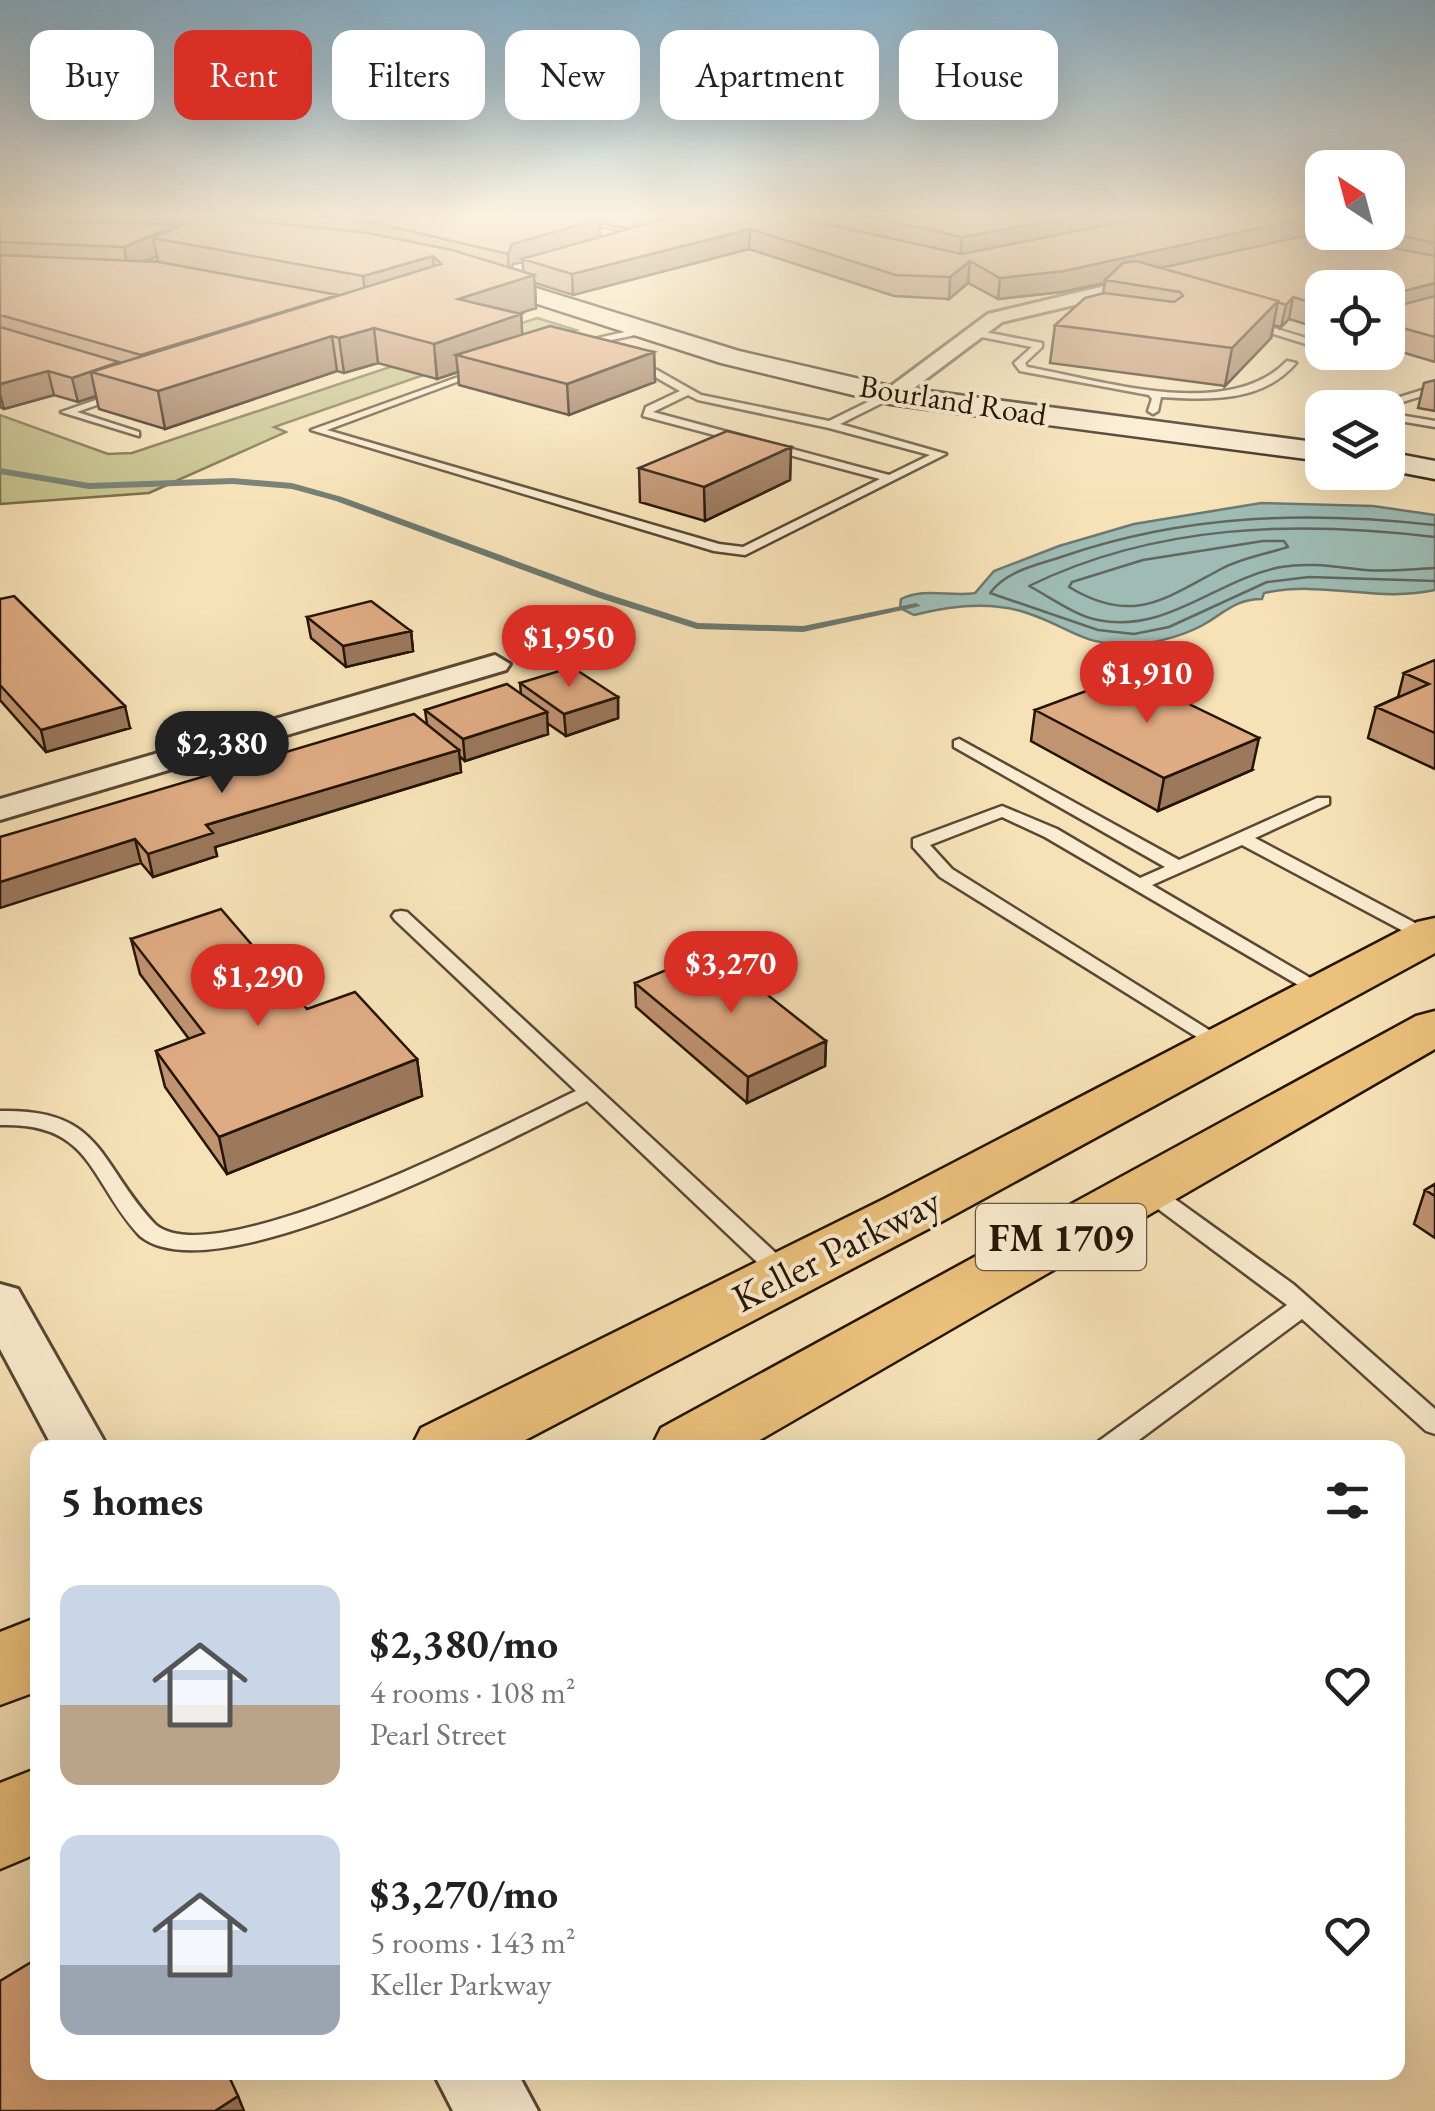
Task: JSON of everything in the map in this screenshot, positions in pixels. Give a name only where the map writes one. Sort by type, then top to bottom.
[{"type":"main road","name":"Bourland Road","points":[[591,314],[642,332],[899,387],[1305,443]]},
{"type":"main road","name":"Bourland Road","points":[[652,314],[899,387],[1153,402],[1305,441]]},
{"type":"main road","points":[[1405,447],[1435,451]]},
{"type":"main road","points":[[1405,464],[1435,470]]},
{"type":"main road","name":"Keller Parkway","points":[[462,1440],[786,1275],[1432,935]]},
{"type":"main road","name":"FM 1709","points":[[700,1440],[1435,1027]]},
{"type":"main road","points":[[0,1670],[30,1656]]},
{"type":"main road","points":[[0,1828],[30,1812]]},
{"type":"street","points":[[899,387],[974,332],[1012,314]]},
{"type":"street","points":[[0,810],[495,664]]},
{"type":"street","points":[[0,1302],[77,1440]]},
{"type":"street","points":[[476,2080],[500,2111]]},
{"type":"lane","points":[[1238,320],[1305,339]]},
{"type":"lane","points":[[595,358],[556,348],[642,332]]},
{"type":"lane","points":[[974,332],[1039,345],[1019,364],[1024,369],[1153,402],[1216,397],[1279,380],[1291,363]]},
{"type":"lane","points":[[1032,341],[1050,335]]},
{"type":"lane","points":[[502,362],[316,430],[718,548],[745,551],[940,454],[689,391],[653,372],[614,363]]},
{"type":"lane","points":[[830,426],[899,387]]},
{"type":"lane","points":[[1405,397],[1435,388]]},
{"type":"lane","points":[[689,391],[650,409],[648,414],[892,478]]},
{"type":"lane","points":[[130,392],[66,412],[134,434]]},
{"type":"lane","points":[[1405,419],[1435,424]]},
{"type":"lane","points":[[959,744],[1178,867]]},
{"type":"lane","points":[[1139,885],[1322,801]]},
{"type":"lane","points":[[1224,1045],[946,872],[919,844],[1002,811],[1051,833],[1322,993]]},
{"type":"lane","points":[[1242,838],[1432,935]]},
{"type":"lane","points":[[401,916],[786,1275]]},
{"type":"lane","points":[[0,1118],[58,1123],[95,1150],[134,1214],[158,1238],[203,1246],[273,1232],[592,1091]]},
{"type":"lane","points":[[1146,1190],[1303,1306],[1435,1424]]},
{"type":"lane","points":[[1119,1440],[1303,1306]]},
{"type":"shaded area","points":[[537,318],[576,330],[504,347],[274,427],[286,432],[149,493],[0,504],[0,415],[108,454],[132,453]]},
{"type":"water","points":[[1261,503],[1373,506],[1435,515],[1435,590],[1392,594],[1307,589],[1264,593],[1262,599],[1239,603],[1192,630],[1136,644],[1102,643],[1014,609],[956,607],[914,615],[900,608],[901,599],[910,595],[975,593],[994,571],[1059,546],[1134,524]]},
{"type":"building","points":[[0,314],[277,314],[141,355]]},
{"type":"building","points":[[281,314],[521,314],[434,344],[374,328],[339,338],[332,336],[158,391],[91,372]]},
{"type":"building","points":[[1068,314],[1266,314],[1232,348],[1055,325]]},
{"type":"building","points":[[1405,314],[1435,314],[1435,337],[1405,329]]},
{"type":"building","points":[[550,326],[654,352],[567,384],[456,355]]},
{"type":"building","points":[[0,327],[119,362],[72,378],[48,371],[0,384]]},
{"type":"building","points":[[727,431],[791,447],[704,487],[639,468]]},
{"type":"building","points":[[14,596],[125,706],[41,730],[0,685],[0,599]]},
{"type":"building","points":[[371,601],[411,631],[343,646],[307,617]]},
{"type":"building","points":[[1435,660],[1435,733],[1376,707],[1429,684],[1404,673]]},
{"type":"building","points":[[572,667],[618,697],[564,714],[520,683]]},
{"type":"building","points":[[1129,675],[1259,738],[1164,778],[1035,710]]},
{"type":"building","points":[[507,684],[547,712],[463,739],[425,710]]},
{"type":"building","points":[[414,714],[459,750],[206,825],[213,833],[148,854],[135,839],[0,882],[0,837]]},
{"type":"building","points":[[221,909],[307,1009],[355,992],[417,1059],[219,1137],[156,1051],[204,1033],[131,939]]},
{"type":"building","points":[[695,958],[718,977],[736,970],[826,1041],[748,1077],[635,983]]},
{"type":"building","points":[[30,1963],[30,2080],[231,2080],[238,2096],[215,2111],[0,2111],[0,1981]]},
{"type":"waterway","points":[[0,471],[89,486],[233,481],[292,486],[339,499],[597,594],[697,626],[803,629],[916,606]]}]
